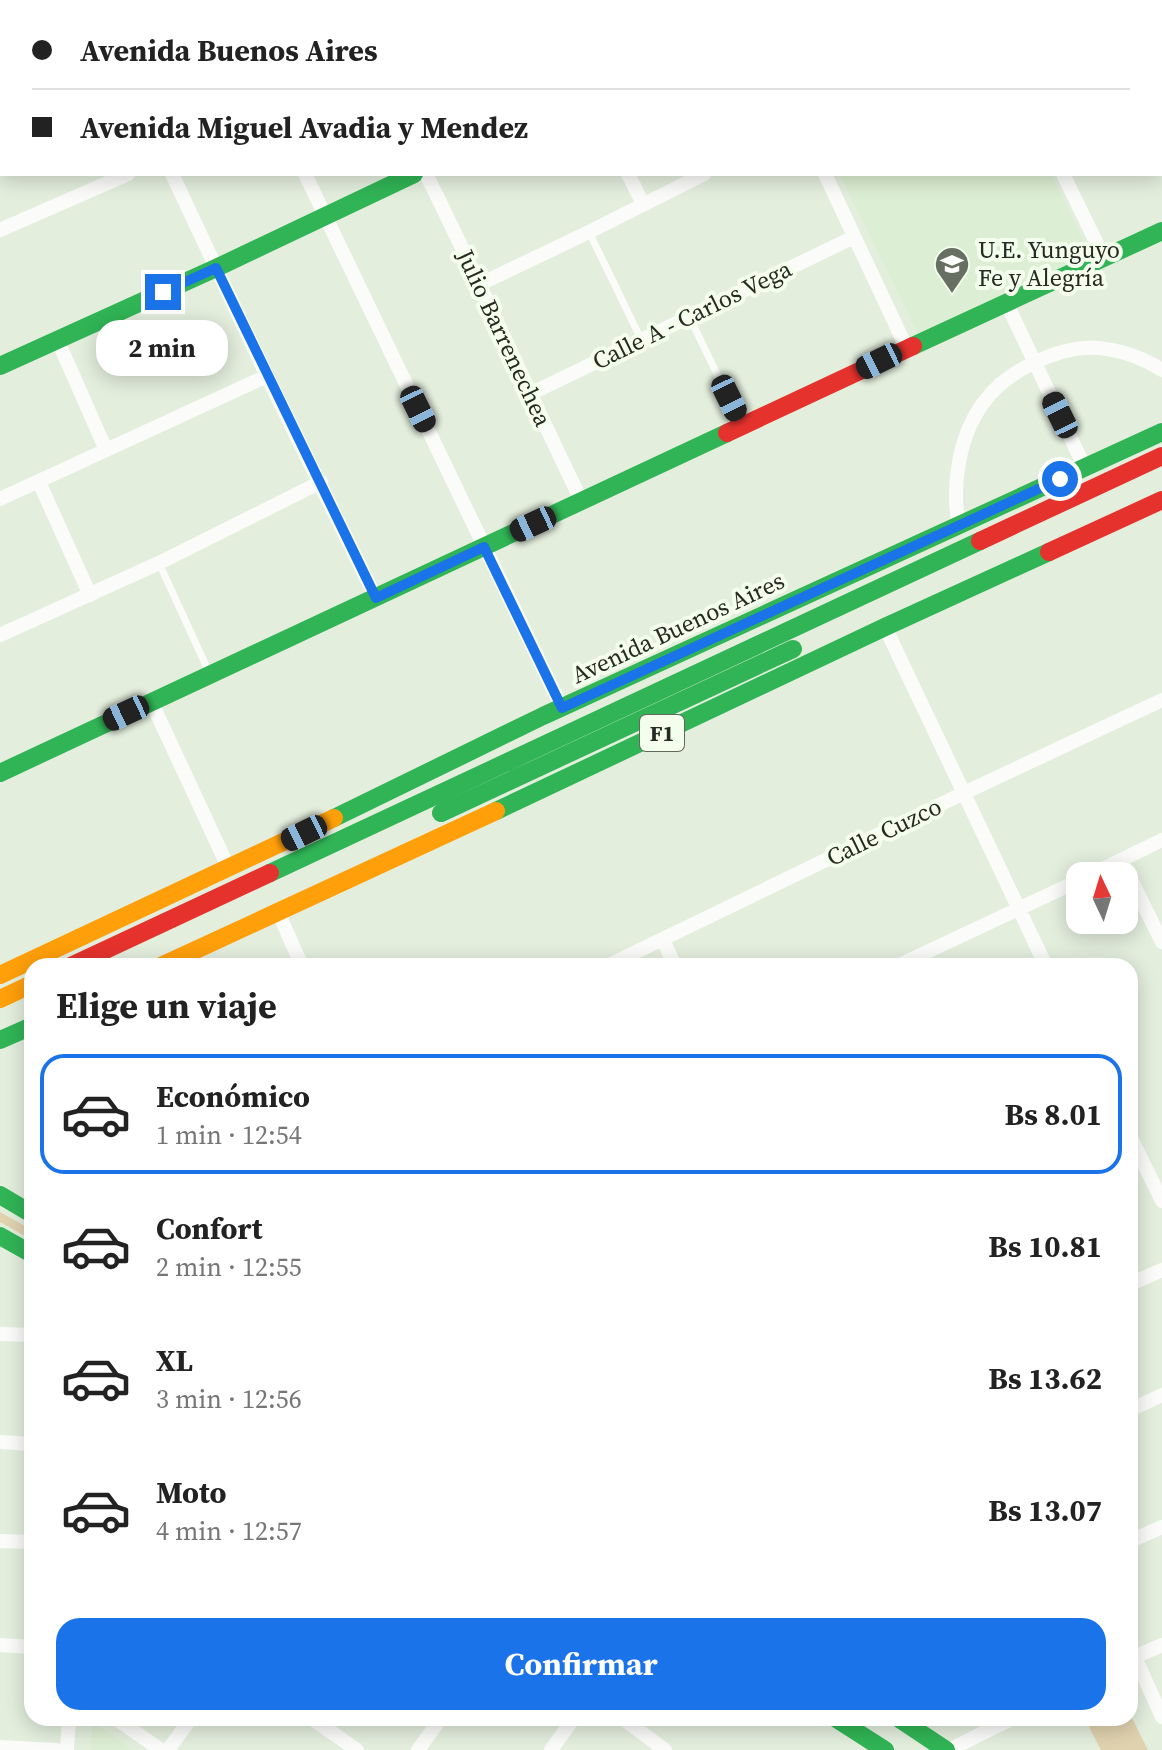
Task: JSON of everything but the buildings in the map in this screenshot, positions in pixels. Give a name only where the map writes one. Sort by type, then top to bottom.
[{"type":"main road","points":[[0,366],[410,176]]},
{"type":"main road","points":[[0,773],[1162,231]]},
{"type":"main road","name":"Avenida Buenos Aires","points":[[37,958],[562,708],[1162,432]]},
{"type":"main road","name":"Avenida Buenos Aires","points":[[88,958],[1162,456]]},
{"type":"main road","points":[[1080,514],[1162,475]]},
{"type":"main road","name":"F1","points":[[178,958],[1162,500]]},
{"type":"main road","name":"F1","points":[[424,821],[804,644]]},
{"type":"main road","points":[[128,958],[395,834]]},
{"type":"main road","name":"Avenida Buenos Aires","points":[[0,975],[24,964]]},
{"type":"main road","points":[[0,999],[24,988]]},
{"type":"main road","points":[[0,1018],[24,1007]]},
{"type":"main road","points":[[0,1040],[24,1030]]},
{"type":"main road","points":[[0,1195],[24,1209]]},
{"type":"main road","points":[[0,1236],[24,1250]]},
{"type":"main road","points":[[848,1726],[885,1750]]},
{"type":"main road","points":[[910,1726],[948,1750]]},
{"type":"street","points":[[0,230],[123,176]]},
{"type":"street","points":[[173,176],[376,598]]},
{"type":"street","points":[[306,176],[562,708]]},
{"type":"street","name":"Julio Barrenechea","points":[[427,176],[582,502]]},
{"type":"street","points":[[629,176],[643,204]]},
{"type":"street","points":[[480,284],[700,176]]},
{"type":"street","points":[[826,176],[907,349]]},
{"type":"street","points":[[1064,176],[1104,258]]},
{"type":"street","name":"Calle A - Carlos Vega","points":[[530,394],[854,237]]},
{"type":"street","points":[[1007,304],[1085,468]]},
{"type":"street","points":[[58,341],[106,450]]},
{"type":"street","points":[[959,526],[956,486],[968,429],[984,400],[1007,379],[1035,362],[1062,352],[1097,348],[1142,358],[1162,370]]},
{"type":"street","points":[[0,499],[267,376]]},
{"type":"street","points":[[39,482],[90,595]]},
{"type":"street","points":[[0,635],[159,563],[321,482]]},
{"type":"street","points":[[885,627],[1042,958]]},
{"type":"street","name":"Calle Cuzco","points":[[624,958],[1162,700]]},
{"type":"street","points":[[151,701],[229,869]]},
{"type":"street","points":[[1117,862],[1162,840]]},
{"type":"street","points":[[1121,860],[1162,942]]},
{"type":"street","points":[[914,958],[1066,887]]},
{"type":"street","points":[[278,912],[298,958]]},
{"type":"street","points":[[663,940],[671,958]]},
{"type":"street","points":[[1138,1152],[1162,1201]]},
{"type":"street","points":[[1138,1280],[1162,1270]]},
{"type":"street","points":[[0,1334],[24,1335]]},
{"type":"street","points":[[1138,1406],[1162,1395]]},
{"type":"street","points":[[0,1442],[24,1444]]},
{"type":"street","points":[[1138,1538],[1162,1527]]},
{"type":"street","points":[[0,1541],[24,1542]]},
{"type":"street","points":[[0,1645],[24,1646]]},
{"type":"street","points":[[1138,1655],[1162,1645]]},
{"type":"street","points":[[1138,1670],[1162,1717]]},
{"type":"street","points":[[67,1750],[68,1726]]},
{"type":"street","points":[[126,1726],[161,1750]]},
{"type":"street","points":[[168,1750],[185,1726]]},
{"type":"street","points":[[326,1726],[357,1750]]},
{"type":"street","points":[[418,1750],[435,1726]]},
{"type":"street","points":[[551,1750],[568,1726]]},
{"type":"street","points":[[633,1726],[665,1750]]},
{"type":"street","points":[[948,1750],[997,1726]]},
{"type":"street","points":[[0,1747],[56,1750]]},
{"type":"lane","points":[[589,232],[641,339]]},
{"type":"lane","points":[[689,316],[742,426]]},
{"type":"lane","points":[[159,563],[210,675]]},
{"type":"shaded area","name":"U.E. Yunguyo Fe y Alegría","points":[[840,176],[1052,176],[1090,254],[920,337]]},
{"type":"shaded area","points":[[0,1212],[24,1226],[24,1236],[0,1222]]},
{"type":"shaded area","points":[[92,1726],[99,1726],[132,1750],[91,1750]]},
{"type":"shaded area","points":[[1136,1726],[1148,1750],[1101,1750],[1089,1727]]},
{"type":"traffic: fast","points":[[0,366],[410,176]]},
{"type":"traffic: fast","points":[[913,346],[1162,231]]},
{"type":"traffic: fast","points":[[334,818],[543,716],[1162,432]]},
{"type":"traffic: fast","points":[[0,773],[727,433]]},
{"type":"traffic: fast","points":[[270,873],[980,541]]},
{"type":"traffic: fast","points":[[496,811],[1049,552]]},
{"type":"traffic: fast","points":[[441,813],[793,649]]},
{"type":"traffic: fast","points":[[0,1040],[24,1030]]},
{"type":"traffic: fast","points":[[0,1195],[24,1209]]},
{"type":"traffic: fast","points":[[0,1236],[24,1250]]},
{"type":"traffic: fast","points":[[848,1726],[885,1750]]},
{"type":"traffic: fast","points":[[910,1726],[946,1750]]},
{"type":"traffic: slow","points":[[178,958],[496,811]]},
{"type":"traffic: slow","points":[[36,958],[334,818]]},
{"type":"traffic: slow","points":[[0,975],[24,964]]},
{"type":"traffic: slow","points":[[0,999],[24,988]]},
{"type":"traffic: jam","points":[[727,433],[913,346]]},
{"type":"traffic: jam","points":[[980,541],[1162,456]]},
{"type":"traffic: jam","points":[[1049,552],[1162,500]]},
{"type":"traffic: jam","points":[[88,958],[270,873]]},
{"type":"place","name":"U.E. Yunguyo Fe y Alegría","points":[[952,295]]},
{"type":"route","points":[[163,292],[216,268],[376,598],[484,547],[562,708],[1060,479]]}]
